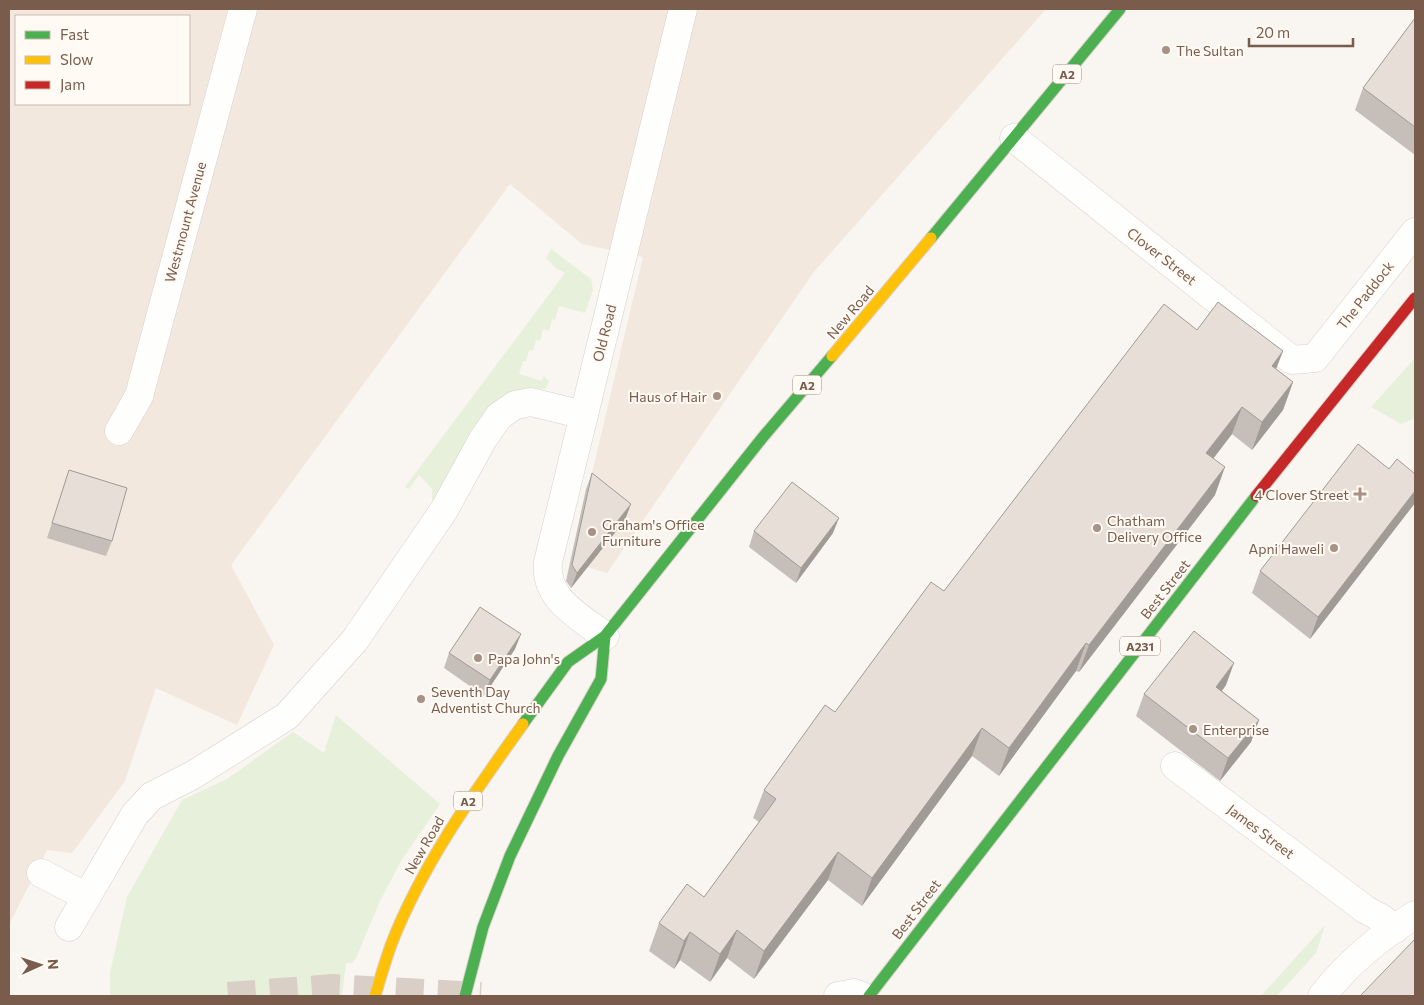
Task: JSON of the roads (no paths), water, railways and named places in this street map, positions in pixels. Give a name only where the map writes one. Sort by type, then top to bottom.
[{"type":"main road","name":"New Road","points":[[375,996],[386,959],[406,908],[455,820],[568,662],[605,636],[763,438],[1120,9]]},
{"type":"main road","name":"Best Street","points":[[869,996],[1274,472],[1415,298]]},
{"type":"main road","points":[[465,996],[483,927],[510,856],[554,764],[601,679],[605,636]]},
{"type":"street","name":"Westmount Avenue","points":[[119,431],[139,396],[243,9]]},
{"type":"street","name":"Old Road","points":[[605,636],[564,604],[548,581],[548,569],[552,544],[683,9]]},
{"type":"street","name":"Clover Street","points":[[1014,138],[1292,360],[1316,358]]},
{"type":"street","name":"The Paddock","points":[[1316,358],[1415,232]]},
{"type":"street","points":[[69,927],[135,814],[145,802],[193,775],[287,716],[355,640],[444,510],[483,439],[499,416],[515,405],[531,402],[584,414]]},
{"type":"street","name":"James Street","points":[[1175,766],[1348,895],[1405,922]]},
{"type":"street","points":[[41,873],[87,897]]},
{"type":"street","points":[[1348,895],[1347,915],[1371,945]]},
{"type":"street","points":[[1322,996],[1341,972],[1371,945],[1405,922]]},
{"type":"street","points":[[838,996],[854,993],[862,996]]},
{"type":"tunnel","points":[[228,996],[333,988],[481,996]]},
{"type":"place","name":"The Sultan","points":[[1166,50]]},
{"type":"place","name":"Haus of Hair","points":[[717,396]]},
{"type":"place","name":"4 Clover Street","points":[[1360,494]]},
{"type":"place","name":"Chatham Delivery Office","points":[[1097,528]]},
{"type":"place","name":"Graham's Office Furniture","points":[[592,532]]},
{"type":"place","name":"Apni Haweli","points":[[1334,548]]},
{"type":"place","name":"Papa John's","points":[[478,658]]},
{"type":"place","name":"Seventh Day Adventist Church","points":[[421,699]]},
{"type":"place","name":"Enterprise","points":[[1193,729]]}]
